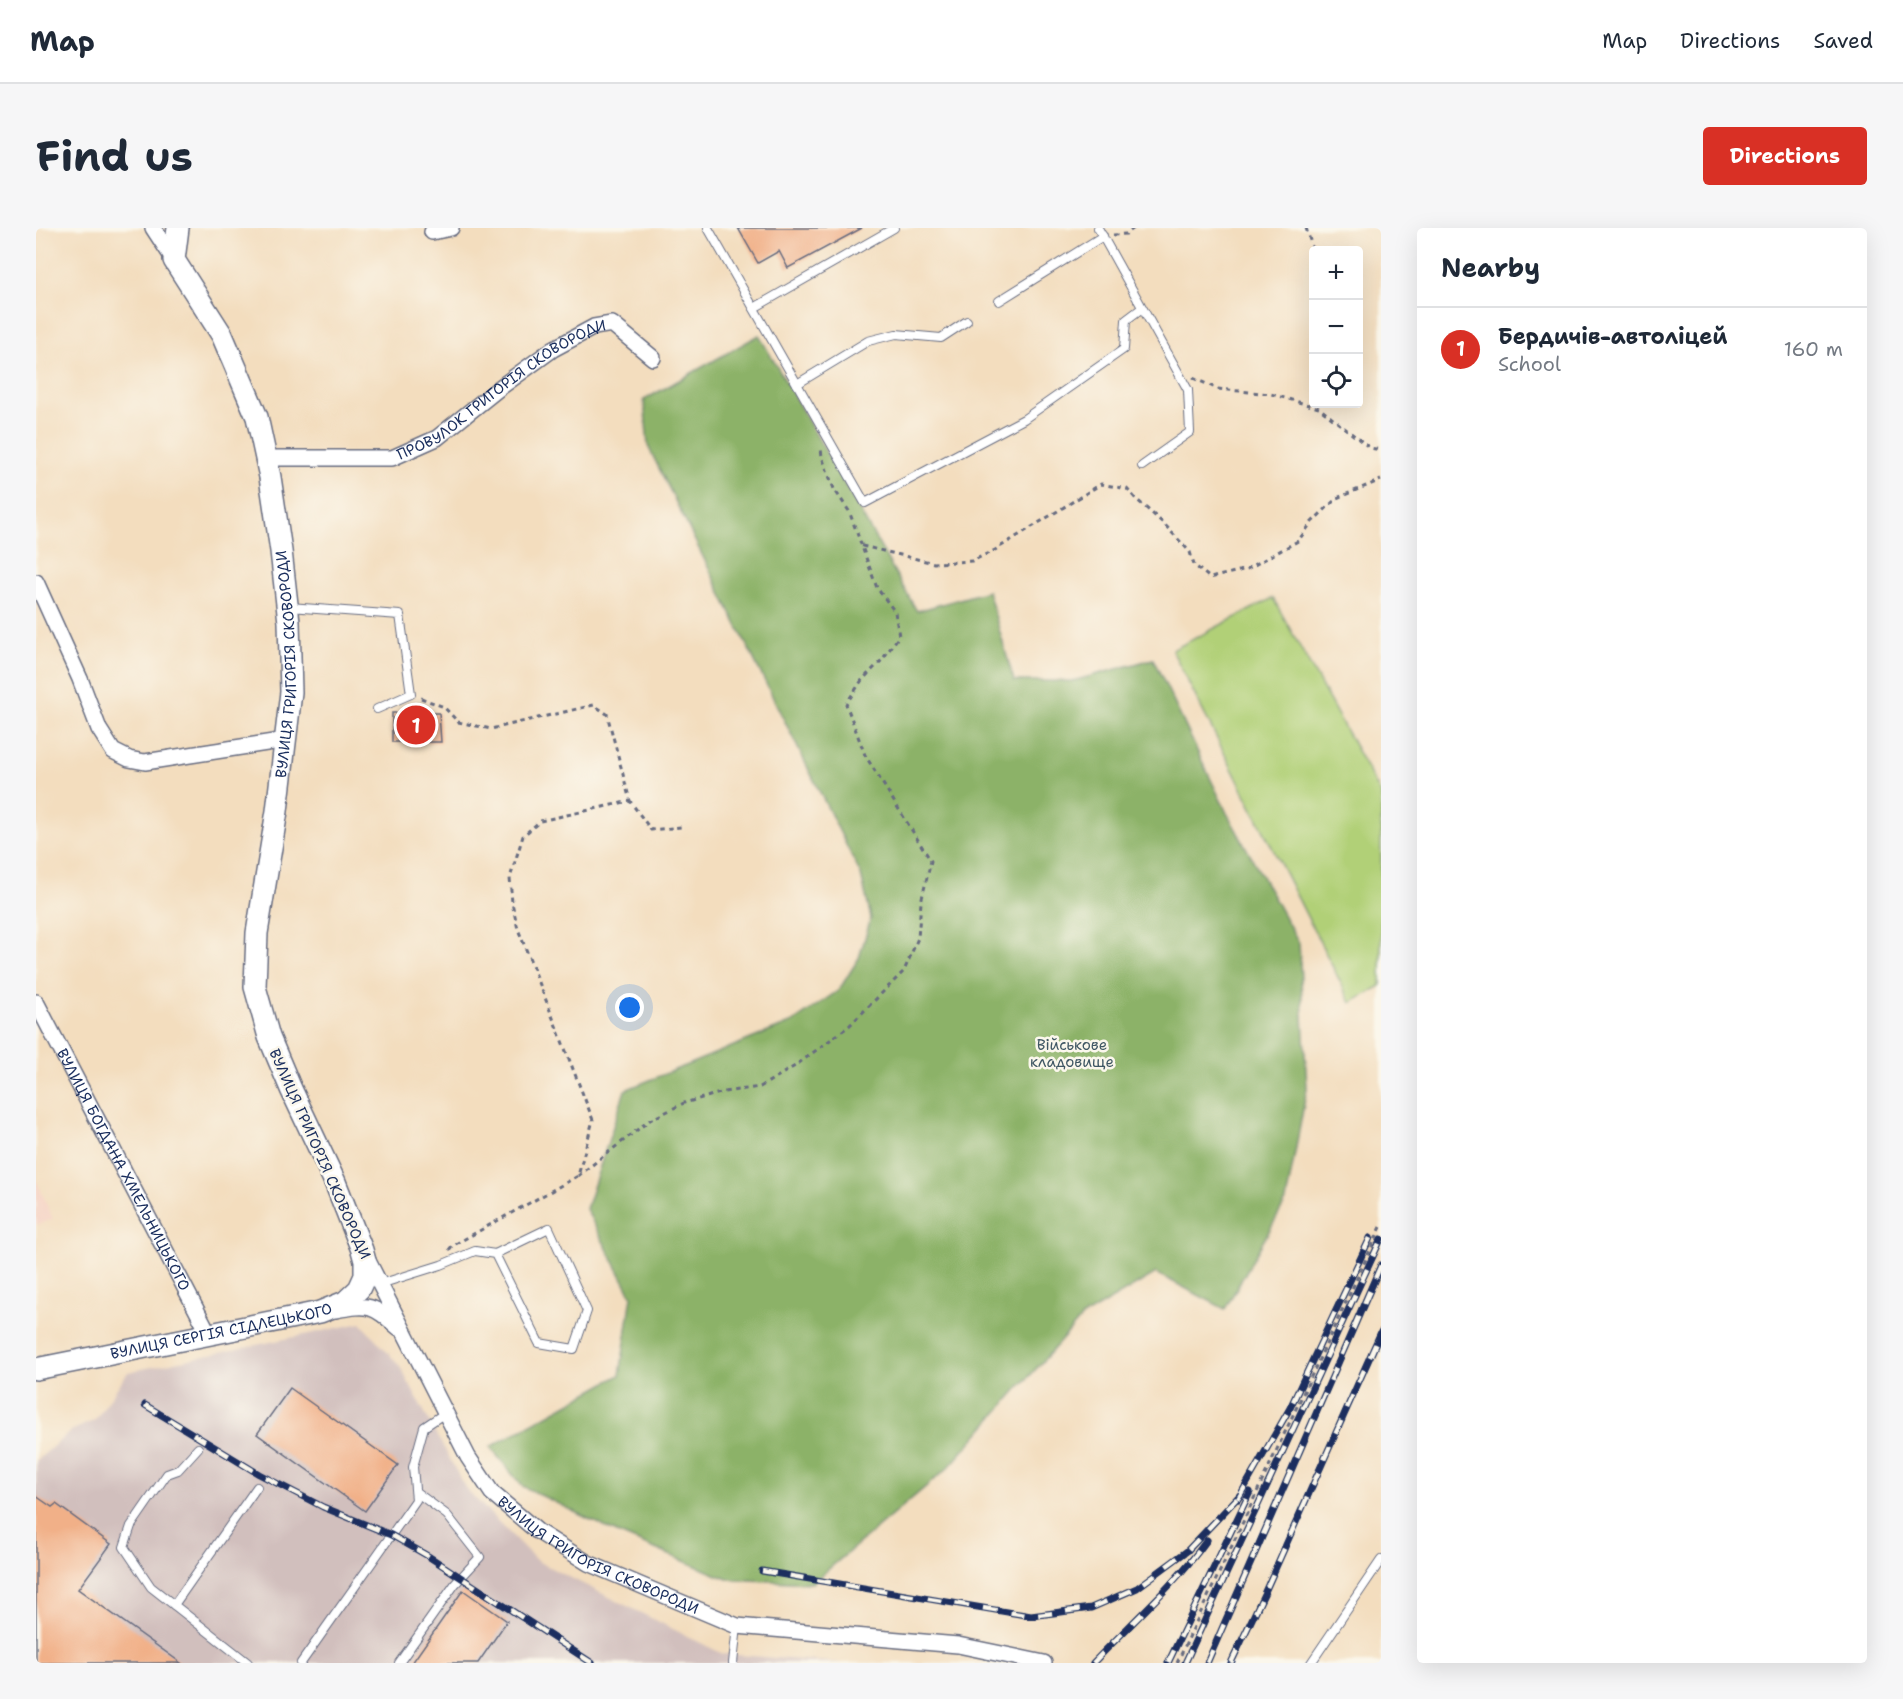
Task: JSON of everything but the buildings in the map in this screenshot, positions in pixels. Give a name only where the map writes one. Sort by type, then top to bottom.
[{"type":"main road","points":[[174,260],[178,228]]},
{"type":"main road","name":"ВУЛИЦЯ ГРИГОРІЯ СКОВОРОДИ","points":[[174,260],[222,335],[257,417],[281,551],[287,607],[291,692],[277,811],[256,933],[255,987],[269,1037],[335,1182],[362,1250]]},
{"type":"main road","name":"ВУЛИЦЯ СЕРГІЯ СІДЛЕЦЬКОГО","points":[[36,1370],[320,1312],[345,1302],[359,1289],[366,1271],[362,1250]]},
{"type":"street","name":"ВУЛИЦЯ ГРИГОРІЯ СКОВОРОДИ","points":[[153,228],[174,260]]},
{"type":"street","points":[[432,232],[451,228]]},
{"type":"street","name":"ПРОВУЛОК ГРИГОРІЯ СКОВОРОДИ","points":[[266,458],[392,458],[437,438],[553,349],[594,327],[612,324],[653,358]]},
{"type":"street","points":[[36,582],[80,679],[99,729],[113,751],[129,759],[145,762],[286,740]]},
{"type":"street","name":"ВУЛИЦЯ БОГДАНА ХМЕЛЬНИЦЬКОГО","points":[[36,1002],[210,1336]]},
{"type":"street","name":"ВУЛИЦЯ ГРИГОРІЯ СКОВОРОДИ","points":[[362,1250],[468,1457],[492,1493],[537,1532],[588,1563],[737,1626],[958,1645],[1025,1661],[1044,1663]]},
{"type":"street","points":[[320,1312],[370,1306],[404,1332]]},
{"type":"lane","points":[[708,228],[865,503],[1024,419],[1124,349],[1126,320],[1142,308]]},
{"type":"lane","points":[[754,308],[894,228]]},
{"type":"lane","points":[[1098,228],[1188,390],[1190,432],[1142,466]]},
{"type":"lane","points":[[999,301],[1102,236]]},
{"type":"lane","points":[[797,384],[868,341],[896,334],[941,338],[967,321]]},
{"type":"lane","points":[[287,607],[400,615],[411,694],[377,710]]},
{"type":"lane","points":[[380,1284],[441,1265],[475,1251],[495,1254],[549,1228],[587,1311],[574,1348],[539,1343],[495,1254]]},
{"type":"lane","points":[[301,1663],[416,1500],[413,1467],[424,1427],[445,1413]]},
{"type":"lane","points":[[198,1448],[178,1470],[167,1474],[130,1526],[124,1547],[151,1587],[248,1663]]},
{"type":"lane","points":[[174,1605],[257,1487]]},
{"type":"lane","points":[[399,1663],[455,1584],[480,1557],[447,1515],[416,1492]]},
{"type":"lane","points":[[1311,1663],[1381,1560]]},
{"type":"lane","points":[[734,1663],[737,1626]]},
{"type":"path","points":[[1102,236],[1126,234],[1134,228]]},
{"type":"path","points":[[1306,228],[1312,246]]},
{"type":"path","points":[[1178,371],[1218,389],[1272,394],[1319,408],[1370,448],[1381,450]]},
{"type":"path","points":[[441,1265],[452,1246],[578,1176],[650,1120],[684,1103],[724,1092],[760,1087],[795,1066],[849,1026],[904,971],[918,938],[921,902],[931,861],[865,755],[846,704],[862,680],[882,660],[899,636],[895,612],[877,588],[849,511],[834,489],[821,448]]},
{"type":"path","points":[[862,546],[934,562],[972,561],[995,550],[1101,484],[1127,489],[1164,524],[1190,552],[1194,565],[1210,578],[1247,569],[1298,541],[1312,522],[1337,498],[1381,480]]},
{"type":"path","points":[[411,694],[444,707],[458,722],[491,729],[594,705],[607,714],[630,801],[651,830],[681,827]]},
{"type":"path","points":[[578,1176],[593,1120],[518,928],[512,903],[510,878],[523,836],[540,821],[630,801]]},
{"type":"path","points":[[1177,1663],[1381,1227]]},
{"type":"shaded area","points":[[36,1179],[53,1219],[36,1225]]},
{"type":"shaded area","points":[[361,1323],[399,1365],[466,1489],[537,1561],[723,1654],[844,1663],[36,1663],[36,1461],[71,1431],[95,1420],[128,1372]]},
{"type":"green space","name":"Військове кладовище","points":[[759,335],[917,611],[988,591],[1014,681],[1073,681],[1153,659],[1227,813],[1299,943],[1307,1088],[1286,1201],[1225,1309],[1156,1273],[1082,1317],[948,1468],[812,1583],[727,1579],[617,1533],[522,1486],[490,1447],[620,1375],[632,1296],[586,1209],[625,1090],[793,1022],[839,990],[859,958],[871,918],[861,875],[648,446],[644,400]]},
{"type":"green space","points":[[1273,598],[1381,794],[1381,986],[1351,1003],[1172,650]]},
{"type":"railway","points":[[1238,1499],[1290,1408],[1370,1238]]},
{"type":"railway","points":[[1185,1663],[1381,1239]]},
{"type":"railway","points":[[1207,1663],[1381,1265]]},
{"type":"railway","points":[[1231,1663],[1381,1332]]},
{"type":"railway","points":[[145,1405],[259,1474],[323,1507],[391,1535],[428,1556],[592,1663]]},
{"type":"railway","points":[[1168,1663],[1250,1492]]},
{"type":"railway","points":[[762,1571],[1031,1616],[1091,1608],[1137,1588],[1187,1551],[1241,1494]]},
{"type":"railway","points":[[1093,1663],[1167,1588],[1207,1540]]},
{"type":"place","name":"Бердичів-автоліцей","points":[[416,725]]}]
